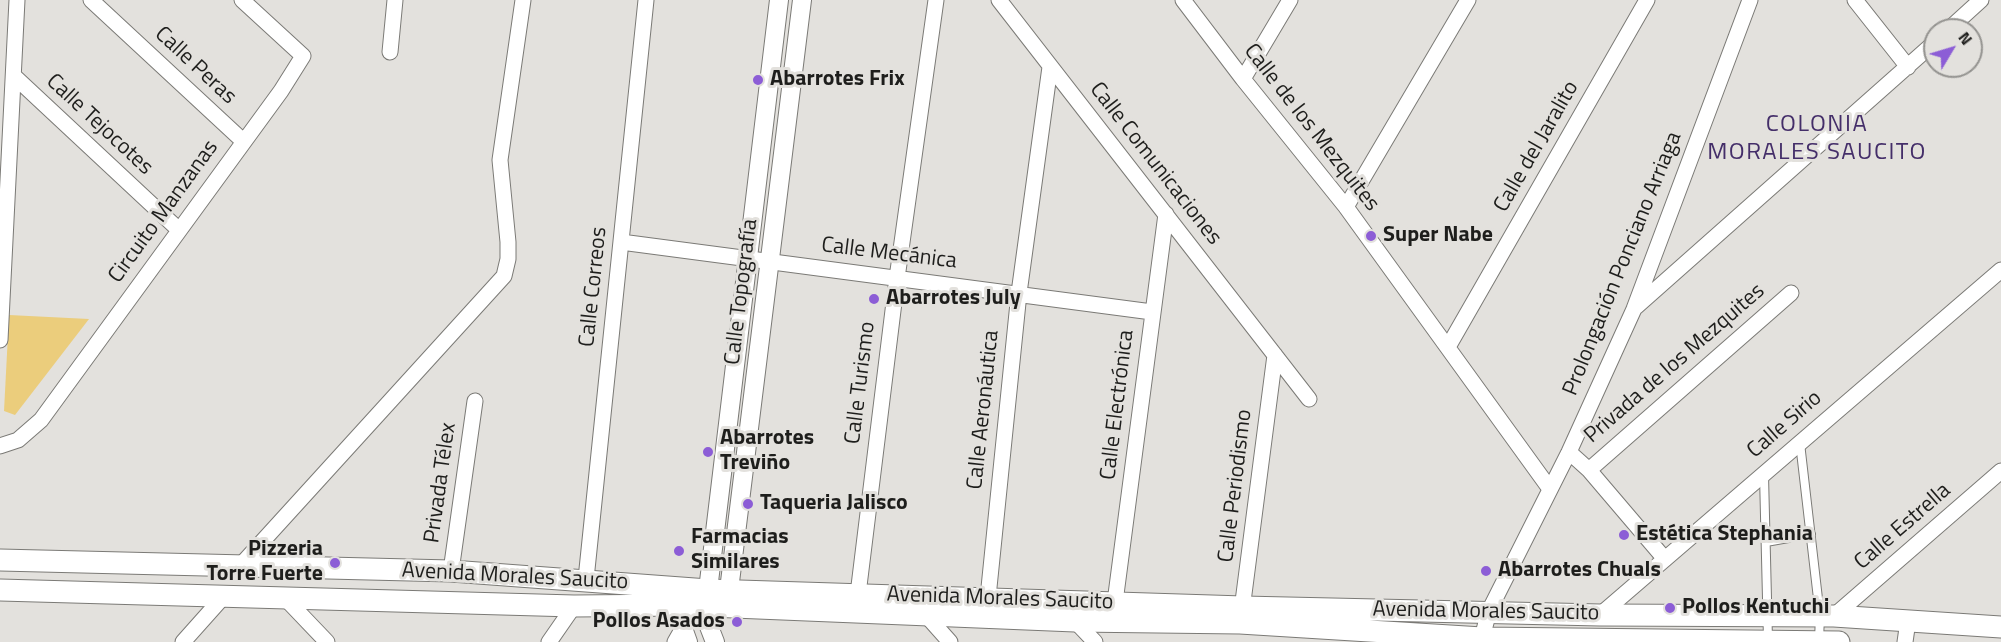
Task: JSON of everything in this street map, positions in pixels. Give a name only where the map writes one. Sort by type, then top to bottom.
[{"type":"main road","name":"Avenida Morales Saucito","points":[[1,563],[451,571],[586,579],[708,598],[926,615],[987,607],[1115,602],[1242,615],[1327,635],[1484,640],[1839,642]]},
{"type":"main road","name":"Avenida Morales Saucito","points":[[0,590],[574,606],[685,605],[729,590],[858,594],[987,607],[1075,621],[1242,615],[1489,611],[1600,615],[1827,616],[1906,632],[2001,627]]},
{"type":"street","points":[[0,339],[15,77],[17,0]]},
{"type":"street","name":"Calle Peras","points":[[91,0],[243,141]]},
{"type":"street","name":"Circuito Manzanas","points":[[0,446],[18,440],[41,420],[281,91],[303,56],[242,0]]},
{"type":"street","points":[[390,52],[395,0]]},
{"type":"street","points":[[240,566],[504,276],[508,259],[500,160],[524,0]]},
{"type":"street","name":"Calle Correos","points":[[586,579],[646,0]]},
{"type":"street","name":"Calle Topografía","points":[[715,642],[708,624],[708,598],[779,0]]},
{"type":"street","name":"Calle Topografía","points":[[729,590],[802,0]]},
{"type":"street","name":"Calle Turismo","points":[[858,594],[897,278],[936,0]]},
{"type":"street","name":"Calle Comunicaciones","points":[[999,0],[1309,399]]},
{"type":"street","name":"Calle de los Mezquites","points":[[1184,0],[1243,80],[1346,207],[1550,489]]},
{"type":"street","points":[[1243,80],[1290,0]]},
{"type":"street","points":[[1346,207],[1468,0]]},
{"type":"street","name":"Calle del Jaralito","points":[[1448,347],[1647,0]]},
{"type":"street","name":"Prolongación Ponciano Arriaga","points":[[1484,640],[1489,611],[1569,452],[1634,309],[1750,0]]},
{"type":"street","points":[[1855,0],[1908,67]]},
{"type":"street","points":[[1961,18],[1981,0]]},
{"type":"street","points":[[1634,309],[1923,53]]},
{"type":"street","name":"Calle Aeronáutica","points":[[987,607],[1019,293],[1050,67]]},
{"type":"street","name":"Calle Tejocotes","points":[[15,77],[179,230]]},
{"type":"street","name":"Calle Electrónica","points":[[1115,602],[1166,214]]},
{"type":"street","name":"Calle Mecánica","points":[[621,242],[1152,312]]},
{"type":"street","name":"Calle Sirio","points":[[1600,615],[2001,270]]},
{"type":"street","name":"Privada de los Mezquites","points":[[1589,470],[1791,293]]},
{"type":"street","name":"Calle Periodismo","points":[[1242,615],[1275,355]]},
{"type":"street","name":"Privada Télex","points":[[451,571],[475,402]]},
{"type":"street","points":[[1569,452],[1589,470],[1665,558]]},
{"type":"street","name":"Calle Estrella","points":[[1827,616],[2001,471]]},
{"type":"street","points":[[183,642],[224,596]]},
{"type":"street","points":[[285,598],[327,642]]},
{"type":"street","points":[[682,637],[685,605]]},
{"type":"street","points":[[549,642],[574,606]]},
{"type":"street","points":[[926,615],[950,642]]},
{"type":"street","points":[[1075,621],[1095,642]]},
{"type":"lane","points":[[1800,442],[1811,534],[1827,616],[1819,642]]},
{"type":"lane","points":[[1764,473],[1768,641]]},
{"type":"lane","points":[[1766,542],[1811,534]]},
{"type":"shaded area","points":[[9,315],[89,319],[15,415],[4,411]]},
{"type":"place","name":"Abarrotes Frix","points":[[758,80]]},
{"type":"place","name":"Super Nabe","points":[[1371,236]]},
{"type":"place","name":"Abarrotes July","points":[[874,299]]},
{"type":"place","name":"Abarrotes Treviño","points":[[708,452]]},
{"type":"place","name":"Taqueria Jalisco","points":[[748,504]]},
{"type":"place","name":"Estética Stephania","points":[[1624,535]]},
{"type":"place","name":"Farmacias Similares","points":[[679,551]]},
{"type":"place","name":"Pizzeria Torre Fuerte","points":[[335,563]]},
{"type":"place","name":"Abarrotes Chuals","points":[[1486,571]]},
{"type":"place","name":"Pollos Kentuchi","points":[[1670,608]]},
{"type":"place","name":"Pollos Asados","points":[[737,622]]},
{"type":"district","name":"COLONIA MORALES SAUCITO","points":[[1817,139]]}]
